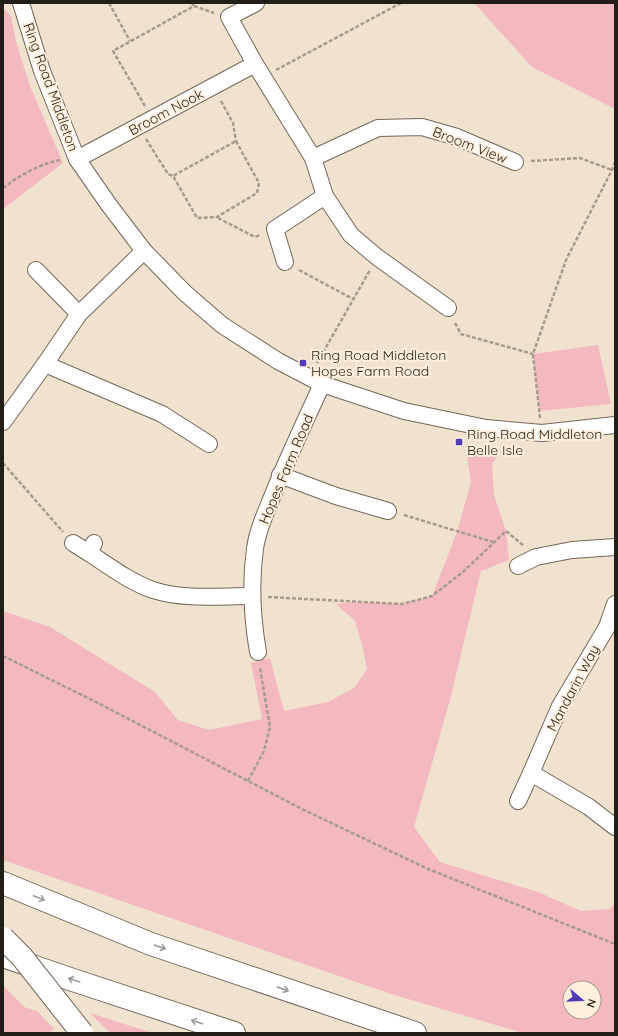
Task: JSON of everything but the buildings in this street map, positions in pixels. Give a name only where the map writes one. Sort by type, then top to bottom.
[{"type":"highway","points":[[3,883],[151,944],[415,1033]]},
{"type":"highway","points":[[3,938],[22,957],[82,1033]]},
{"type":"highway","points":[[3,956],[234,1033]]},
{"type":"street","name":"Ring Road Middleton","points":[[21,3],[42,71],[77,159],[109,205],[144,251],[185,293],[222,325],[278,361],[315,380],[396,409],[432,418],[486,428],[542,433],[614,429]]},
{"type":"street","points":[[256,3],[229,18],[259,71],[313,158],[325,196],[351,235],[377,257],[448,308]]},
{"type":"street","name":"Broom Nook","points":[[77,159],[214,86],[259,71]]},
{"type":"street","name":"Broom View","points":[[313,158],[378,128],[422,127],[457,137],[515,162]]},
{"type":"street","points":[[285,262],[275,229],[325,196]]},
{"type":"street","points":[[3,422],[79,314],[144,251]]},
{"type":"street","points":[[36,270],[79,314]]},
{"type":"street","points":[[45,364],[162,414],[209,444]]},
{"type":"street","name":"Hopes Farm Road","points":[[258,652],[253,624],[251,596],[255,548],[265,514],[315,380]]},
{"type":"street","points":[[280,475],[336,496],[388,511]]},
{"type":"street","points":[[73,543],[92,548],[130,580],[152,590],[178,596],[251,596]]},
{"type":"street","points":[[518,566],[536,556],[572,550],[615,547]]},
{"type":"street","name":"Mandarin Way","points":[[518,801],[560,706],[611,629],[615,604]]},
{"type":"street","points":[[531,773],[589,807],[615,827]]},
{"type":"path","points":[[110,3],[130,41]]},
{"type":"path","points":[[259,71],[401,3]]},
{"type":"path","points":[[153,119],[113,51],[193,4],[229,18]]},
{"type":"path","points":[[138,127],[168,174],[173,176],[196,218],[217,217],[257,193],[259,183],[236,141],[233,123],[214,86]]},
{"type":"path","points":[[173,176],[236,141]]},
{"type":"path","points":[[515,162],[580,158],[612,170]]},
{"type":"path","points":[[3,188],[34,169],[57,161],[77,159]]},
{"type":"path","points":[[542,433],[533,354],[566,260],[615,162]]},
{"type":"path","points":[[217,217],[255,237],[275,229]]},
{"type":"path","points":[[315,380],[353,299],[377,257]]},
{"type":"path","points":[[285,262],[353,299]]},
{"type":"path","points":[[448,308],[461,334],[533,354]]},
{"type":"path","points":[[3,464],[73,543]]},
{"type":"path","points":[[388,511],[493,542]]},
{"type":"path","points":[[251,596],[402,604],[432,596],[463,572],[506,531],[536,556]]},
{"type":"path","points":[[248,781],[264,751],[270,727],[258,652]]},
{"type":"path","points":[[3,656],[302,809],[428,870],[615,944]]},
{"type":"shaded area","points":[[474,3],[615,3],[615,109],[532,67]]},
{"type":"shaded area","points":[[3,8],[11,16],[16,42],[30,86],[63,163],[3,209]]},
{"type":"shaded area","points":[[598,345],[611,404],[539,411],[533,354]]},
{"type":"shaded area","points":[[466,450],[499,454],[492,464],[494,495],[506,531],[509,560],[481,571],[450,700],[414,827],[440,862],[538,892],[581,911],[609,909],[615,903],[615,1033],[523,1033],[391,994],[3,860],[3,611],[50,627],[155,692],[178,720],[209,730],[262,719],[251,663],[270,658],[284,711],[328,702],[354,688],[367,669],[362,645],[355,621],[336,604],[354,602],[402,604],[432,596],[457,532],[471,482]]},
{"type":"shaded area","points":[[3,985],[24,1007],[37,1011],[54,1029],[51,1031],[53,1033],[3,1033]]},
{"type":"shaded area","points":[[90,1013],[153,1033],[110,1033]]},
{"type":"place","name":"Ring Road Middleton Hopes Farm Road","points":[[303,363]]},
{"type":"place","name":"Ring Road Middleton Belle Isle","points":[[459,442]]}]
